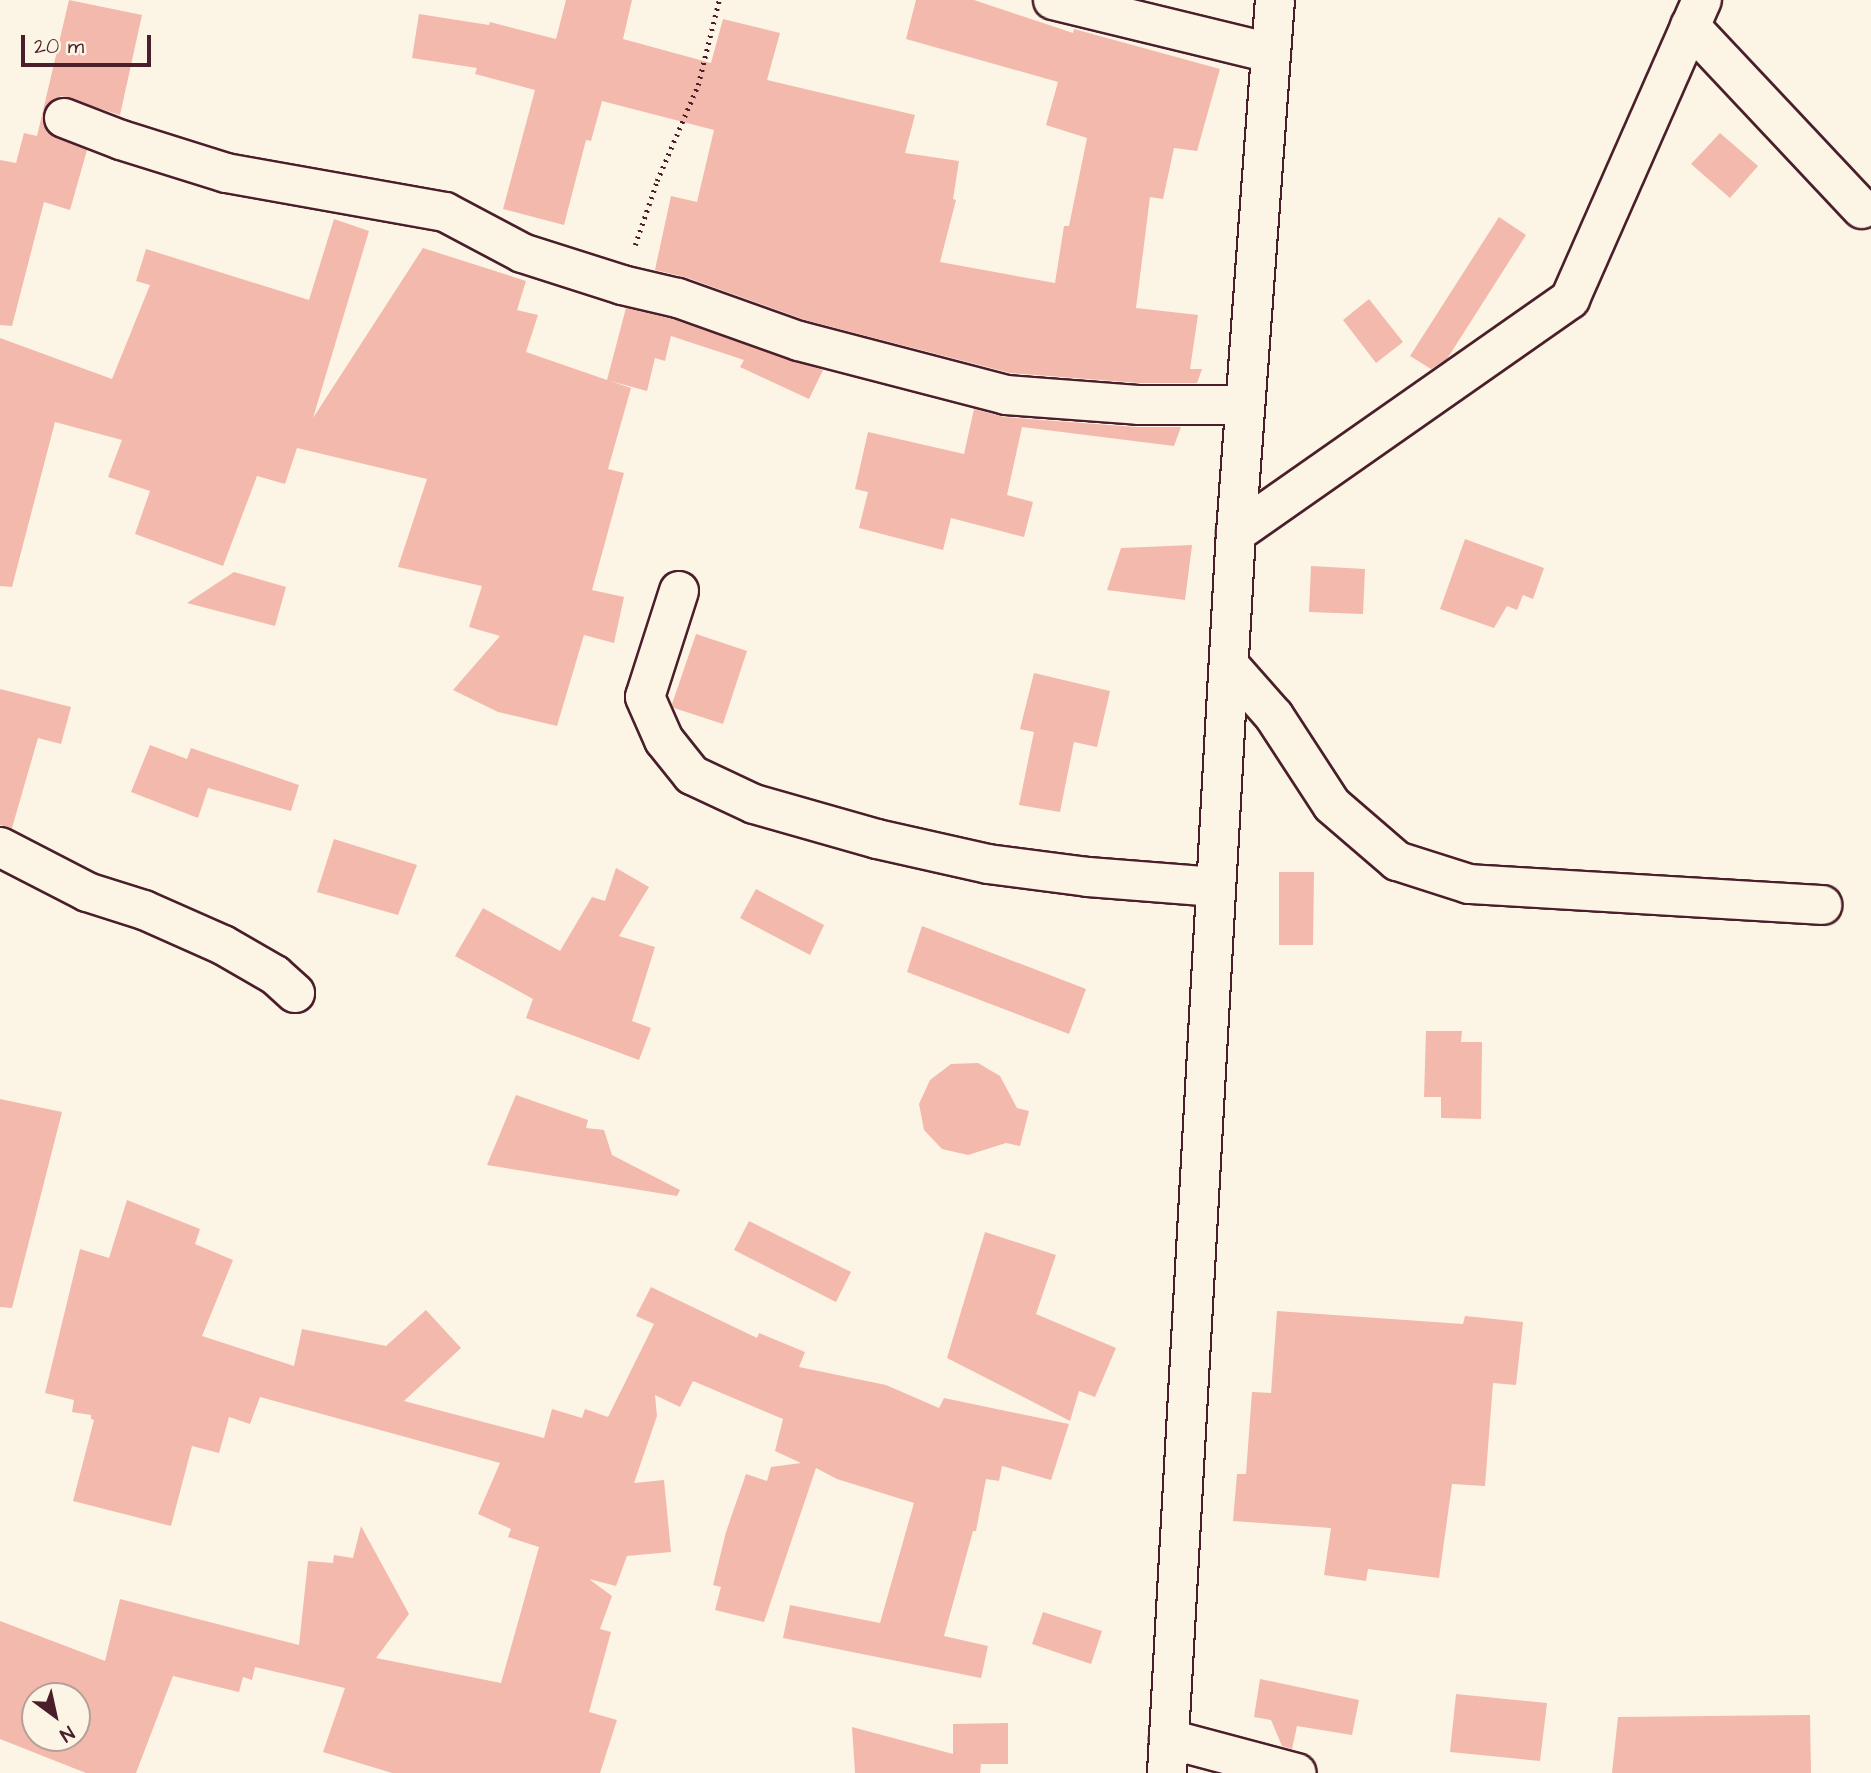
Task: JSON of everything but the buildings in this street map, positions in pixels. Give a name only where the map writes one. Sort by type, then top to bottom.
[{"type":"street","points":[[1053,0],[1271,53]]},
{"type":"street","points":[[1275,0],[1236,533],[1168,1756],[1297,1773]]},
{"type":"street","points":[[1236,533],[1570,299],[1696,13],[1862,209]]},
{"type":"street","points":[[64,118],[121,140],[226,173],[445,212],[522,253],[622,285],[678,298],[799,341],[1006,395],[1138,405],[1245,405]]},
{"type":"street","points":[[679,591],[645,697],[664,740],[692,775],[754,804],[877,839],[988,864],[1088,877],[1216,887]]},
{"type":"street","points":[[1229,665],[1274,716],[1332,805],[1397,861],[1469,884],[1822,905]]},
{"type":"street","points":[[0,847],[86,892],[144,910],[223,945],[275,975],[295,993]]},
{"type":"path","points":[[622,285],[657,181],[698,85],[719,0]]}]
